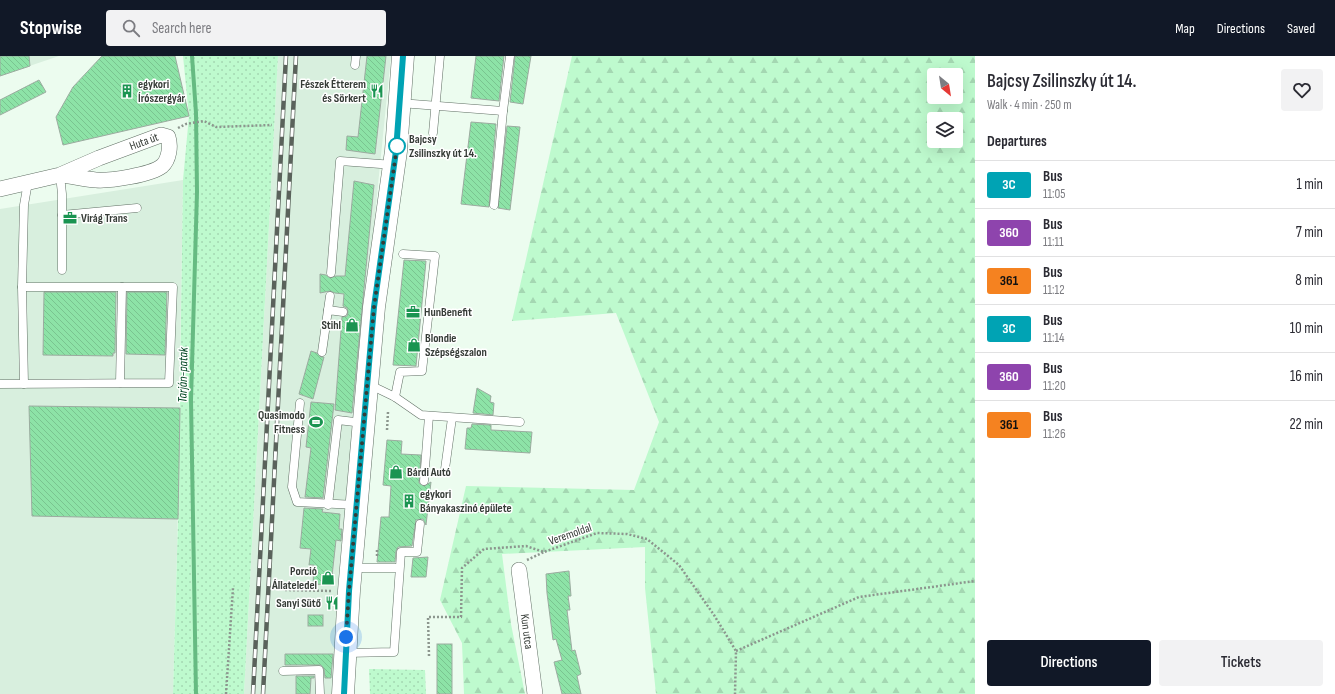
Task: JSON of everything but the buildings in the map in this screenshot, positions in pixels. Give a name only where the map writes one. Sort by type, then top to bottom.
[{"type":"main road","points":[[344,694],[345,653],[367,384],[370,314],[394,165],[403,56]]},
{"type":"street","name":"Huta út","points":[[0,189],[60,175],[99,158],[161,135],[165,135],[170,142],[168,156],[164,164],[155,170],[106,180],[60,175]]},
{"type":"street","name":"Kun utca","points":[[519,570],[535,694]]},
{"type":"lane","points":[[355,65],[356,56]]},
{"type":"lane","points":[[433,133],[440,56]]},
{"type":"lane","points":[[494,205],[502,111],[510,56]]},
{"type":"lane","points":[[400,103],[502,111]]},
{"type":"lane","points":[[331,272],[340,161],[394,165]]},
{"type":"lane","points":[[60,175],[62,270]]},
{"type":"lane","points":[[24,384],[22,287],[24,205],[28,182]]},
{"type":"lane","points":[[62,215],[137,208]]},
{"type":"lane","points":[[395,398],[400,372],[422,371],[436,256],[403,254]]},
{"type":"lane","points":[[0,384],[168,383],[173,287],[22,287]]},
{"type":"lane","points":[[120,383],[122,287]]},
{"type":"lane","points":[[322,352],[330,296]]},
{"type":"lane","points":[[328,310],[342,312]]},
{"type":"lane","points":[[367,384],[395,398],[421,415],[520,422]]},
{"type":"lane","points":[[300,403],[292,487],[297,502],[328,505],[357,505]]},
{"type":"lane","points":[[424,481],[429,416]]},
{"type":"lane","points":[[445,469],[452,418]]},
{"type":"lane","points":[[328,505],[338,420],[364,423]]},
{"type":"lane","points":[[345,653],[394,652],[401,552],[417,552],[420,524]]},
{"type":"lane","points":[[351,568],[399,568]]},
{"type":"lane","points":[[283,671],[319,670],[320,694]]},
{"type":"path","points":[[165,135],[186,124],[204,121],[216,127],[272,125]]},
{"type":"path","points":[[387,430],[388,412]]},
{"type":"path","name":"Veremoldal","points":[[429,656],[428,617],[461,617],[462,568],[484,549],[526,546],[544,552],[597,533],[626,534],[647,539],[679,566],[714,614],[736,651]]},
{"type":"path","points":[[519,570],[521,565],[526,560],[544,552]]},
{"type":"path","points":[[735,694],[736,651],[859,598],[975,582]]},
{"type":"path","points":[[226,694],[233,588]]},
{"type":"path","points":[[285,590],[326,591]]},
{"type":"shaded area","points":[[0,56],[59,56],[0,76]]},
{"type":"shaded area","points":[[278,56],[391,56],[338,582],[335,694],[244,694]]},
{"type":"shaded area","points":[[183,180],[177,553],[173,694],[0,694],[0,209]]},
{"type":"green space","points":[[183,56],[278,56],[244,694],[173,694],[178,519],[183,180],[189,116]]},
{"type":"green space","points":[[572,56],[975,56],[975,694],[656,694],[645,588],[645,547],[502,554],[511,624],[525,694],[464,694],[462,643],[440,600],[466,486],[634,490],[659,422],[616,313],[512,321]]},
{"type":"green space","points":[[369,669],[425,670],[426,694],[370,694]]},
{"type":"waterway","name":"Tarján-patak","points":[[192,56],[196,113],[197,192],[191,400],[196,694]]},
{"type":"railway","points":[[253,694],[286,56]]},
{"type":"railway","points":[[263,694],[296,56]]},
{"type":"bus line","name":"3C","points":[[344,694],[349,591],[374,307],[396,151],[403,56]]},
{"type":"place","name":"egykori Írószergyár","points":[[127,91]]},
{"type":"place","name":"Fészek Étterem és Sörkert","points":[[377,91]]},
{"type":"place","name":"Bajcsy Zsilinszky út 14.","points":[[397,146]]},
{"type":"place","name":"Virág Trans","points":[[70,218]]},
{"type":"place","name":"HunBenefit","points":[[413,312]]},
{"type":"place","name":"Stihl","points":[[352,325]]},
{"type":"place","name":"Blondie Szépségszalon","points":[[414,345]]},
{"type":"place","name":"Quasimodo Fitness","points":[[316,422]]},
{"type":"place","name":"Bárdi Autó","points":[[396,472]]},
{"type":"place","name":"egykori Bányakaszinó épülete","points":[[409,501]]},
{"type":"place","name":"Porció Állateledel","points":[[328,578]]},
{"type":"place","name":"Sanyi Sütő","points":[[332,603]]},
{"type":"route","points":[[346,637],[374,307],[397,146]]}]
